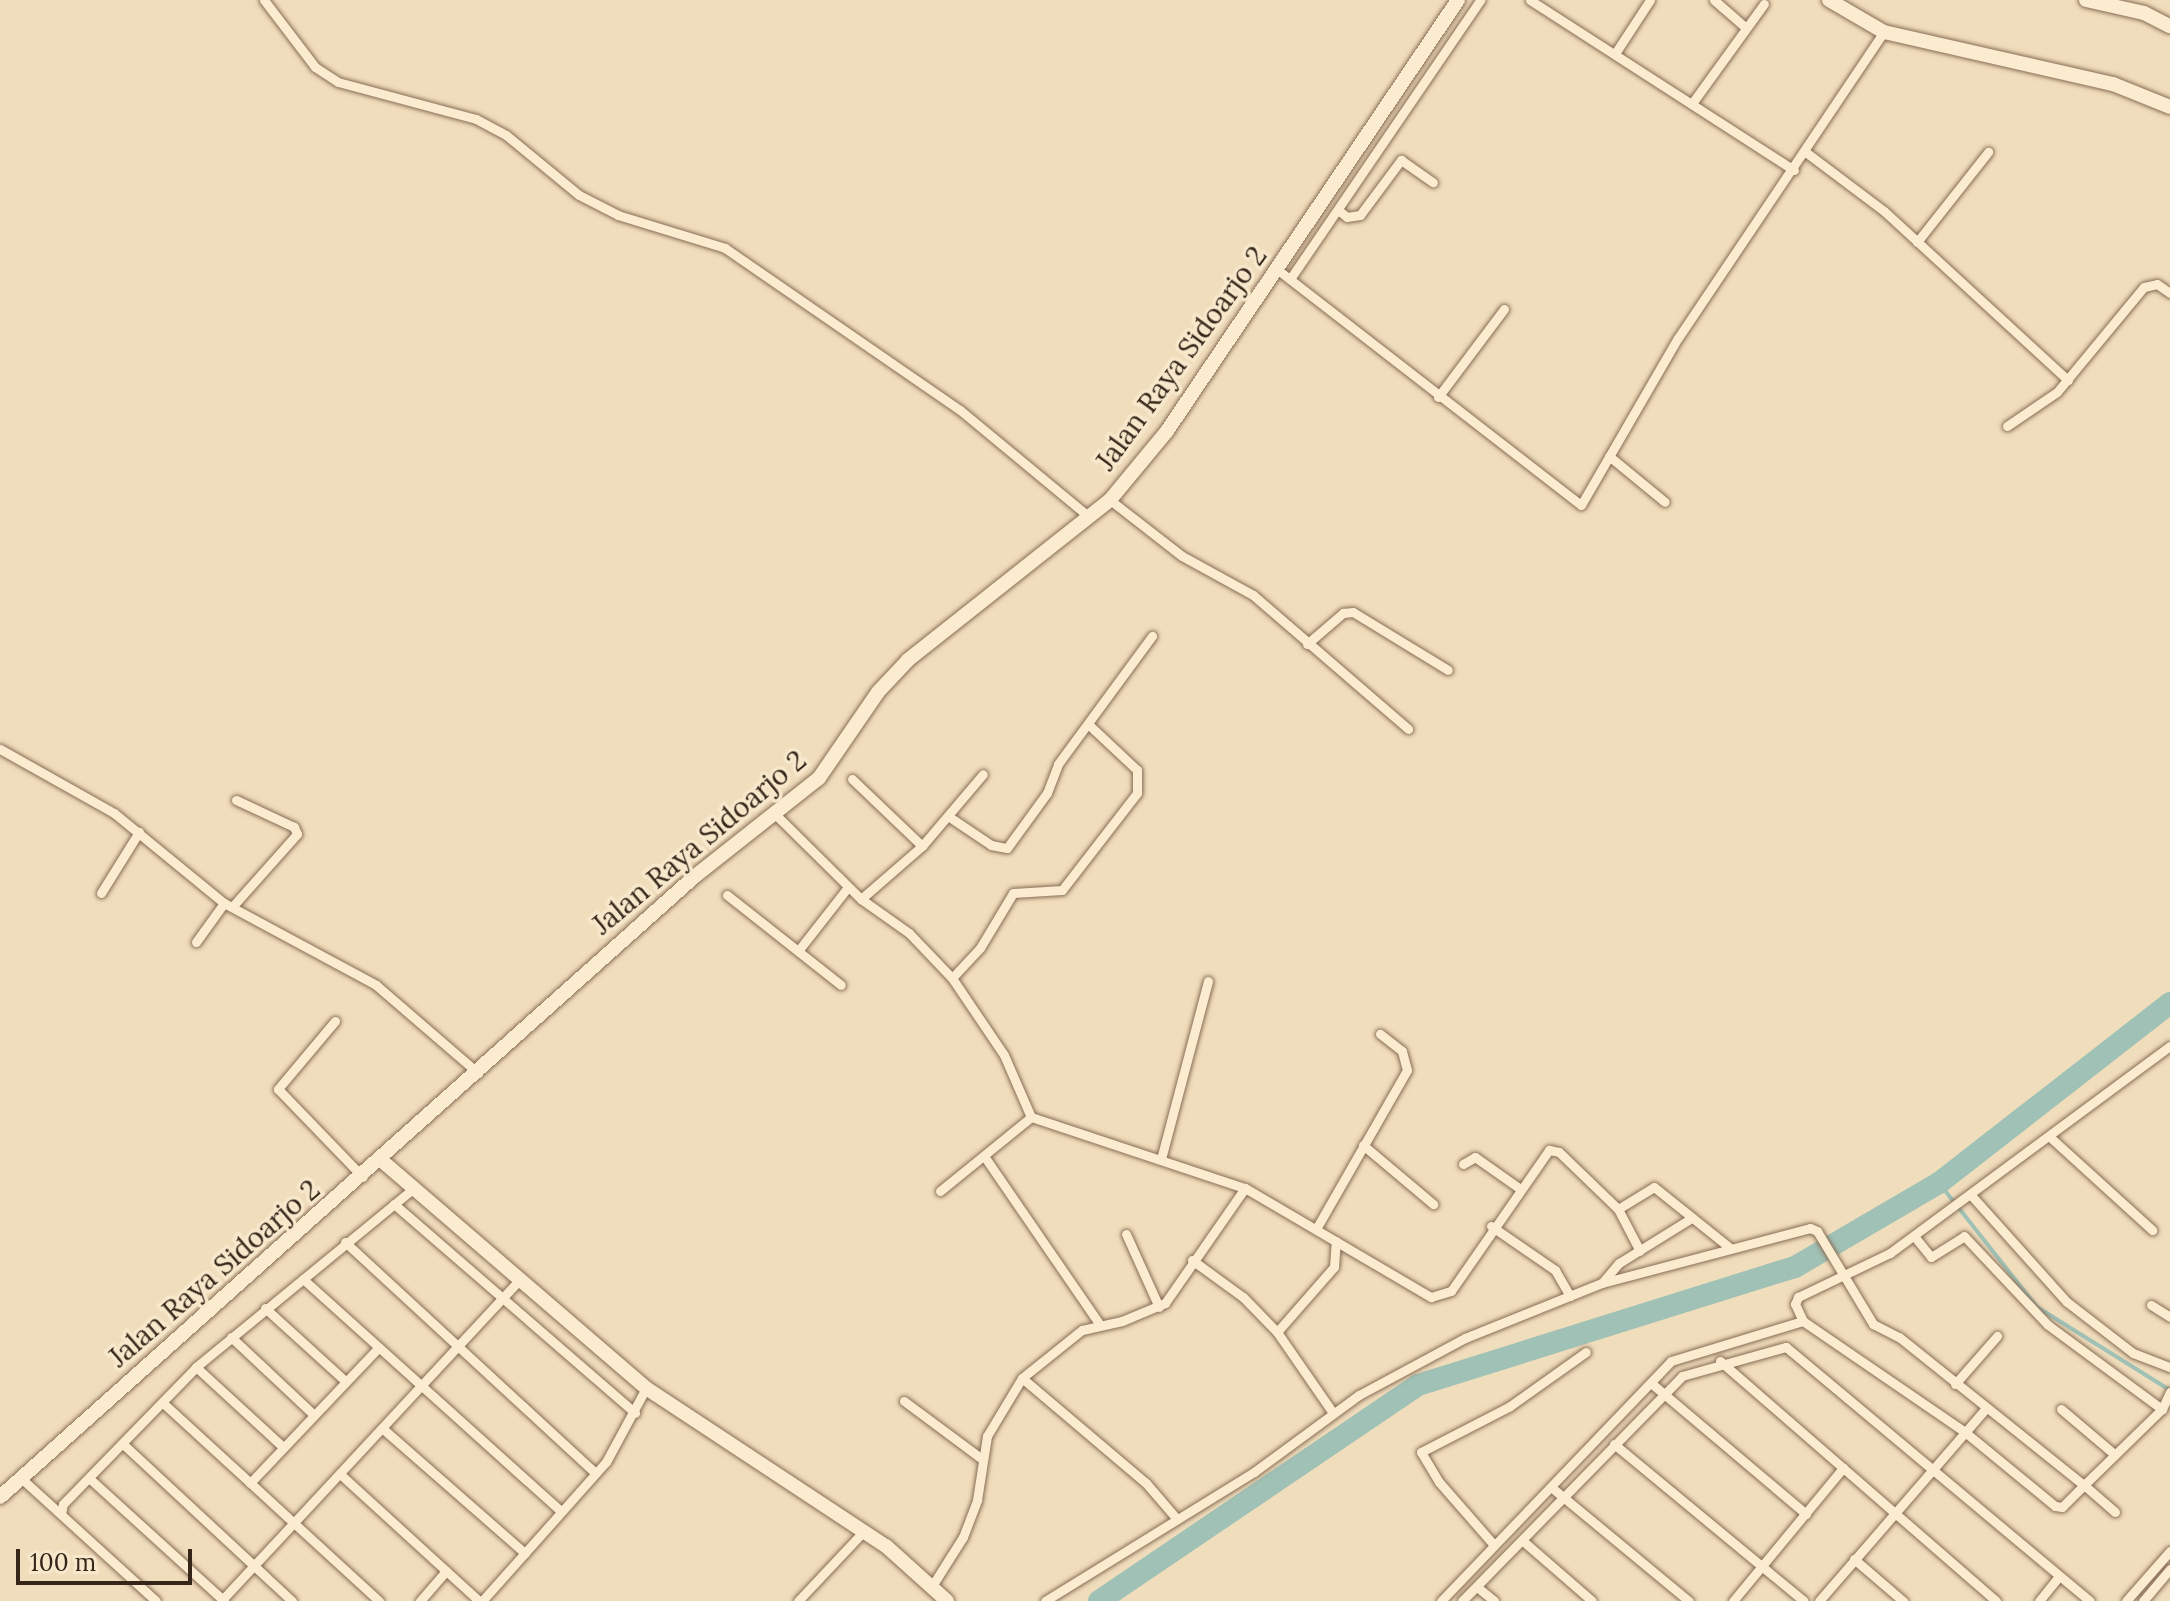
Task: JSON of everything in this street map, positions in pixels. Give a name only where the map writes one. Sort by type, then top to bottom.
[{"type":"street","points":[[264,0],[315,67],[338,82],[476,119],[506,135],[579,195],[618,215],[725,248],[960,410],[1088,516]]},
{"type":"street","name":"Jalan Raya Sidoarjo 2","points":[[0,1497],[26,1482],[363,1177],[387,1167],[478,1073],[694,877],[778,817],[819,778],[892,675],[1088,516],[1112,501],[1284,275],[1458,0]]},
{"type":"street","points":[[1480,0],[1338,210],[1284,275],[1578,505],[1586,501],[1678,338],[1807,153],[1884,32]]},
{"type":"street","points":[[1530,0],[1616,52],[1794,170]]},
{"type":"street","points":[[1616,52],[1650,0]]},
{"type":"street","points":[[1714,0],[1745,27]]},
{"type":"street","points":[[1829,0],[1884,32],[2113,84],[2170,107]]},
{"type":"street","points":[[2086,0],[2144,13],[2170,26]]},
{"type":"street","points":[[1693,102],[1764,4]]},
{"type":"street","points":[[1917,242],[1988,152]]},
{"type":"street","points":[[1807,153],[1917,242],[2068,380]]},
{"type":"street","points":[[1338,210],[1347,217],[1360,215],[1401,160],[1433,182]]},
{"type":"street","points":[[2007,426],[2045,403],[2068,380],[2144,287],[2157,284],[2170,293]]},
{"type":"street","points":[[1438,397],[1504,309]]},
{"type":"street","points":[[1609,456],[1665,502]]},
{"type":"street","points":[[1112,501],[1182,556],[1253,595],[1408,729]]},
{"type":"street","points":[[1307,644],[1343,613],[1353,612],[1448,670]]},
{"type":"street","points":[[948,816],[991,845],[1007,848],[1088,724],[1152,636]]},
{"type":"street","points":[[952,978],[980,948],[1013,893],[1062,890],[1137,793],[1137,770],[1088,724]]},
{"type":"street","points":[[1,753],[139,832],[228,905],[376,985],[478,1073]]},
{"type":"street","points":[[861,899],[922,846],[983,774]]},
{"type":"street","points":[[852,779],[922,846]]},
{"type":"street","points":[[196,942],[297,834],[294,827],[236,800]]},
{"type":"street","points":[[778,817],[848,887],[909,933],[952,978],[1004,1055],[1031,1117],[1245,1188],[1431,1297],[1451,1291],[1491,1226],[1544,1154],[1556,1150],[1618,1209],[1640,1251]]},
{"type":"street","points":[[101,893],[139,832]]},
{"type":"street","points":[[798,951],[848,887]]},
{"type":"street","points":[[727,895],[841,985]]},
{"type":"street","points":[[1161,1159],[1208,981]]},
{"type":"street","points":[[335,1021],[278,1089],[363,1177]]},
{"type":"street","points":[[1316,1229],[1407,1070],[1402,1051],[1380,1034]]},
{"type":"street","points":[[1914,1236],[1931,1257],[1964,1236],[2048,1325],[2167,1401],[2062,1507],[2055,1506],[1965,1432],[1803,1321],[1795,1300],[1843,1278],[1914,1236],[2051,1138],[2170,1046]]},
{"type":"street","points":[[940,1191],[1031,1117]]},
{"type":"street","points":[[2051,1138],[2152,1230]]},
{"type":"street","points":[[1363,1145],[1433,1204]]},
{"type":"street","points":[[984,1156],[1100,1325]]},
{"type":"street","points":[[1463,1164],[1475,1157],[1519,1188]]},
{"type":"street","points":[[387,1167],[646,1388],[864,1531],[947,1601]]},
{"type":"street","points":[[1618,1209],[1651,1187],[1729,1247]]},
{"type":"street","points":[[932,1586],[963,1537],[977,1500],[987,1436],[1022,1378],[1059,1345],[1100,1325],[1161,1305],[1245,1188]]},
{"type":"street","points":[[61,1514],[63,1504],[196,1367],[413,1189]]},
{"type":"street","points":[[1967,1196],[2067,1302],[2133,1353],[2170,1367]]},
{"type":"street","points":[[394,1204],[635,1413]]},
{"type":"street","points":[[1602,1283],[1613,1268],[1690,1219]]},
{"type":"street","points":[[1491,1226],[1555,1270],[1570,1296]]},
{"type":"street","points":[[1045,1601],[1254,1472],[1333,1413],[1465,1338],[1602,1283],[1729,1247],[1817,1231],[1873,1324],[1899,1337],[2115,1512]]},
{"type":"street","points":[[1126,1234],[1161,1305]]},
{"type":"street","points":[[1277,1332],[1334,1267],[1336,1241]]},
{"type":"street","points":[[345,1242],[594,1472]]},
{"type":"street","points":[[1192,1260],[1243,1297],[1277,1332],[1333,1413]]},
{"type":"street","points":[[303,1279],[561,1511]]},
{"type":"street","points":[[89,1478],[222,1600],[296,1524],[420,1384],[518,1281]]},
{"type":"street","points":[[2151,1305],[2170,1317]]},
{"type":"street","points":[[265,1308],[344,1380]]},
{"type":"street","points":[[1441,1601],[1679,1356],[1803,1321]]},
{"type":"street","points":[[1778,1329],[1786,1347],[2090,1601]]},
{"type":"street","points":[[1955,1384],[1997,1336]]},
{"type":"street","points":[[231,1337],[313,1414]]},
{"type":"street","points":[[250,1483],[344,1380],[379,1347]]},
{"type":"street","points":[[1462,1601],[1566,1497],[1661,1393],[1686,1374],[1720,1361],[1786,1347]]},
{"type":"street","points":[[1494,1545],[1439,1482],[1421,1452],[1510,1406],[1586,1352]]},
{"type":"street","points":[[1720,1361],[1996,1601]]},
{"type":"street","points":[[196,1367],[283,1447]]},
{"type":"street","points":[[1022,1378],[1146,1483],[1176,1518]]},
{"type":"street","points":[[1651,1383],[1806,1514]]},
{"type":"street","points":[[340,1474],[481,1601],[594,1472],[635,1413],[646,1388]]},
{"type":"street","points":[[904,1401],[982,1459]]},
{"type":"street","points":[[163,1403],[379,1601]]},
{"type":"street","points":[[1819,1601],[1986,1408]]},
{"type":"street","points":[[2061,1409],[2114,1454]]},
{"type":"street","points":[[382,1428],[525,1553]]},
{"type":"street","points":[[123,1444],[292,1601]]},
{"type":"street","points":[[1614,1444],[1804,1601]]},
{"type":"street","points":[[1733,1601],[1843,1468]]},
{"type":"street","points":[[26,1482],[156,1601]]},
{"type":"street","points":[[1551,1487],[1689,1601]]},
{"type":"street","points":[[800,1600],[864,1531]]},
{"type":"street","points":[[1523,1541],[1592,1601]]},
{"type":"street","points":[[2126,1601],[2170,1551]]},
{"type":"street","points":[[1854,1559],[1903,1601]]},
{"type":"street","points":[[2143,1601],[2170,1569]]},
{"type":"street","points":[[420,1601],[446,1571]]},
{"type":"street","points":[[2039,1601],[2059,1576]]},
{"type":"street","points":[[1477,1587],[1494,1601]]},
{"type":"waterway","points":[[1099,1601],[1418,1385],[1795,1267],[1939,1183],[2170,1003]]},
{"type":"waterway","points":[[1939,1183],[2037,1307],[2170,1390]]}]
